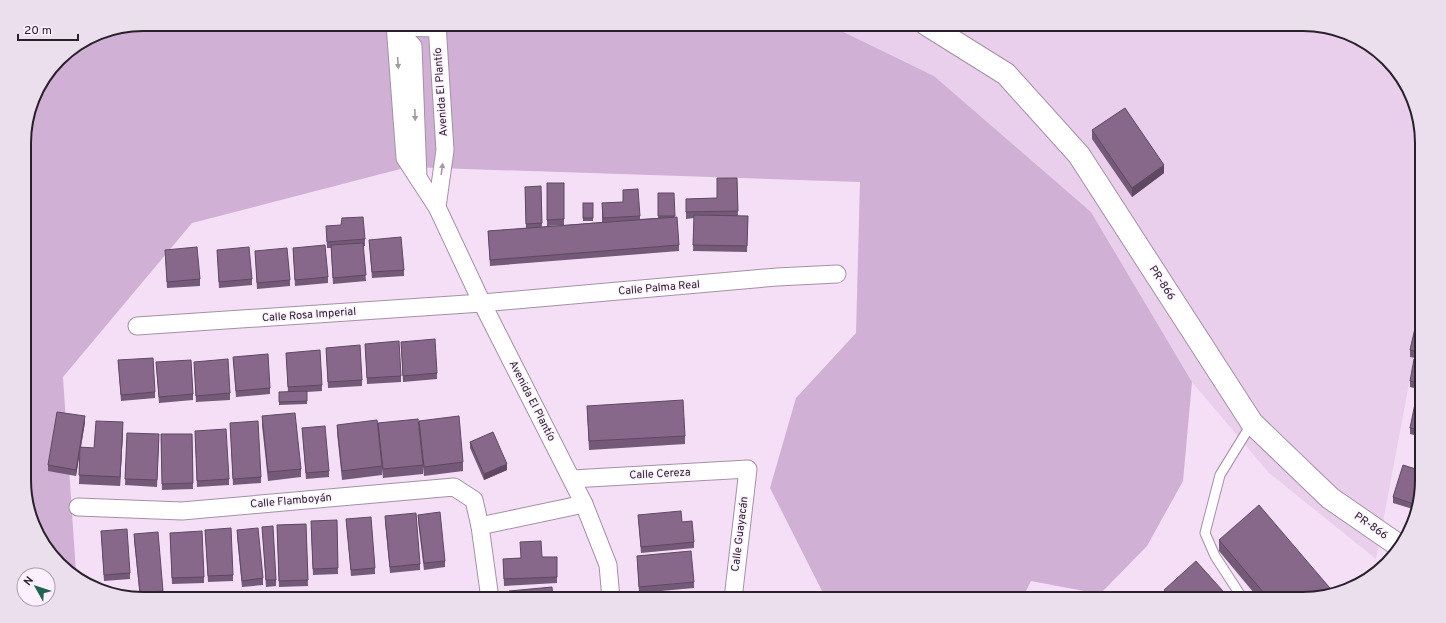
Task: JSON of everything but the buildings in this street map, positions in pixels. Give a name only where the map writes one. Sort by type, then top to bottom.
[{"type":"street","name":"Avenida El Plantío","points":[[395,31],[405,158],[437,207],[482,303],[584,504],[608,565],[610,592]]},
{"type":"street","name":"Avenida El Plantío","points":[[437,31],[445,150],[437,207]]},
{"type":"street","name":"PR-866","points":[[937,31],[1006,74],[1079,155],[1252,422],[1330,498],[1395,543]]},
{"type":"street","name":"Calle Palma Real","points":[[482,303],[777,277],[837,274]]},
{"type":"street","name":"Calle Rosa Imperial","points":[[137,326],[482,303]]},
{"type":"street","name":"Calle Cereza","points":[[572,479],[748,469]]},
{"type":"street","name":"Calle Guayacán","points":[[734,592],[748,469]]},
{"type":"street","name":"Calle Flamboyán","points":[[78,507],[182,511],[454,487],[474,500],[480,526],[489,592]]},
{"type":"street","points":[[480,526],[584,504]]},
{"type":"lane","points":[[1238,592],[1215,556],[1205,533],[1220,476],[1252,422]]},
{"type":"shaded area","points":[[136,31],[841,31],[934,76],[1091,212],[1192,382],[1183,481],[1147,546],[1102,592],[1089,592],[1031,581],[1026,592],[822,592],[770,488],[796,398],[856,333],[860,182],[408,167],[192,223],[63,377],[76,570],[54,548],[46,536],[35,509],[32,494],[31,136],[33,121],[40,100],[54,75],[69,59],[87,46],[100,40],[121,33]]},
{"type":"shaded area","points":[[841,31],[1310,31],[1325,33],[1346,40],[1371,54],[1382,64],[1400,87],[1411,114],[1414,129],[1415,352],[1376,559],[1269,473],[1192,382],[1091,212],[934,76]]}]
